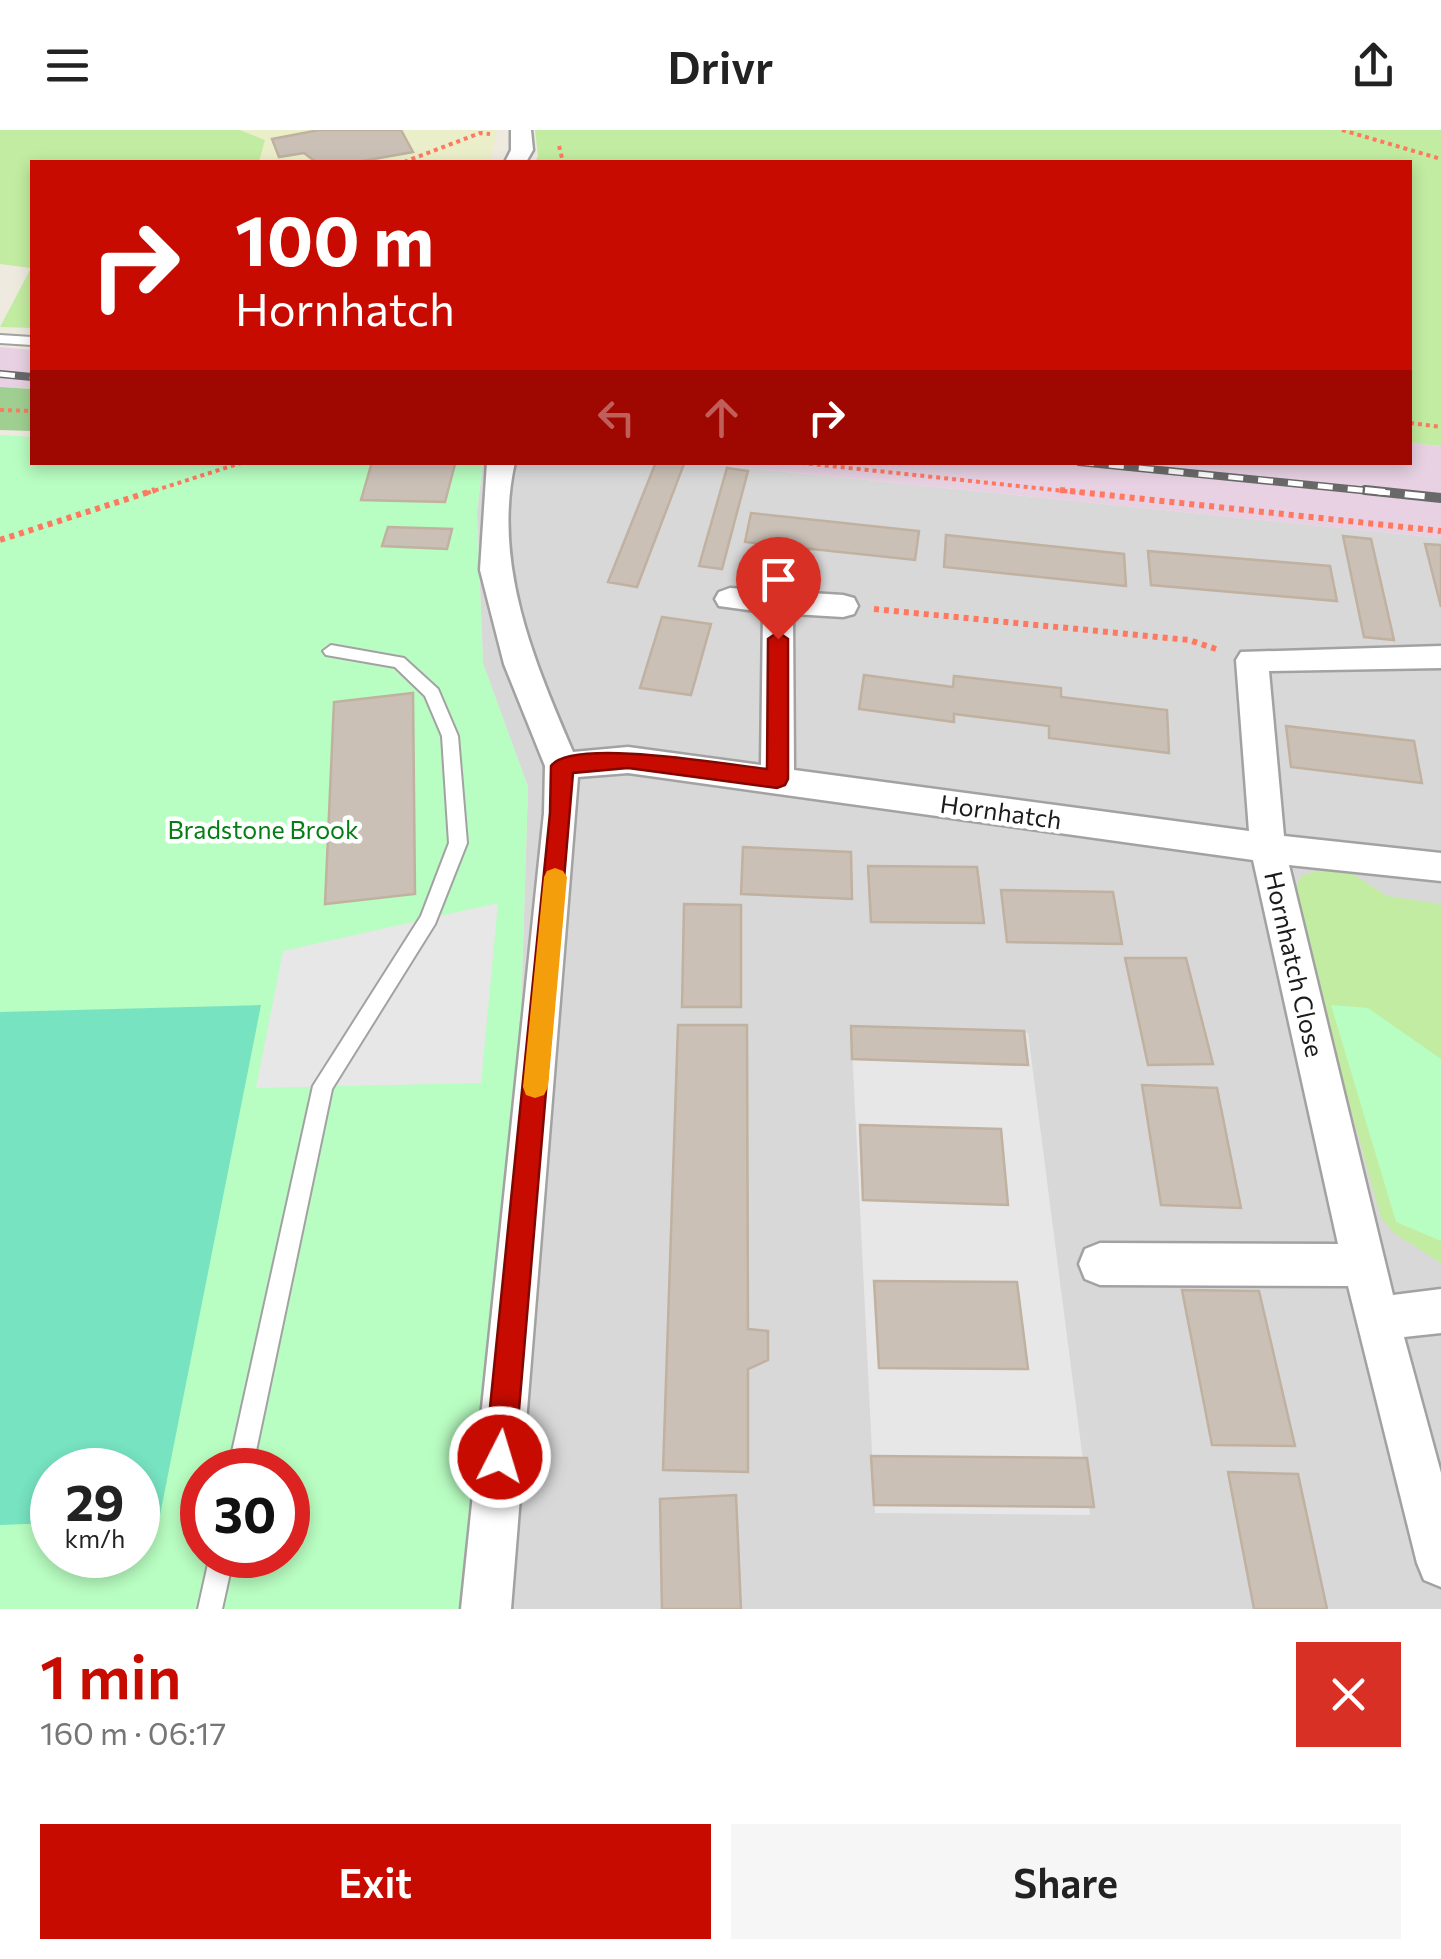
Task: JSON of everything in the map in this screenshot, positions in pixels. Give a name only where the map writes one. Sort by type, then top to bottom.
[{"type":"street","points":[[517,160],[522,150],[521,133]]},
{"type":"street","points":[[486,1609],[561,813],[562,766],[520,664],[494,570],[497,479],[501,465]]},
{"type":"street","points":[[730,600],[843,606]]},
{"type":"street","points":[[777,779],[778,604]]},
{"type":"street","points":[[1252,660],[1441,656]]},
{"type":"street","name":"Hornhatch Close","points":[[1252,660],[1268,848],[1364,1264]]},
{"type":"street","name":"Hornhatch","points":[[562,766],[628,760],[1441,868]]},
{"type":"street","points":[[1100,1264],[1364,1264],[1441,1562]]},
{"type":"street","points":[[1378,1318],[1441,1311]]},
{"type":"lane","points":[[0,338],[30,341]]},
{"type":"lane","points":[[245,1448],[323,1086],[430,918],[458,843],[450,736],[432,693],[399,662],[331,651]]},
{"type":"lane","points":[[210,1609],[217,1578]]},
{"type":"path","points":[[1342,130],[1441,158]]},
{"type":"path","points":[[409,160],[480,133],[521,133]]},
{"type":"path","points":[[0,410],[30,411]]},
{"type":"path","points":[[1412,423],[1441,427]]},
{"type":"path","points":[[0,540],[235,465]]},
{"type":"path","points":[[821,465],[1441,530]]},
{"type":"path","points":[[843,606],[1188,640],[1252,660]]},
{"type":"shaded area","points":[[0,347],[30,350],[30,389],[0,387]]},
{"type":"shaded area","points":[[1412,443],[1441,446],[1441,538],[718,465],[1412,465]]},
{"type":"shaded area","points":[[483,465],[718,465],[1441,538],[1441,1609],[465,1609],[520,1046],[528,787],[483,664],[477,512]]},
{"type":"shaded area","points":[[498,903],[481,1083],[256,1088],[283,951]]},
{"type":"shaded area","points":[[851,1026],[1028,1033],[1090,1515],[875,1513]]},
{"type":"green space","points":[[0,130],[240,130],[265,140],[260,160],[30,160],[30,268],[0,264]]},
{"type":"green space","points":[[240,130],[497,130],[491,160],[260,160],[265,140]]},
{"type":"green space","points":[[535,130],[1441,130],[1441,446],[1412,443],[1412,160],[536,160]]},
{"type":"green space","points":[[30,270],[30,328],[0,327]]},
{"type":"green space","points":[[0,387],[30,389],[30,431],[0,430]]},
{"type":"green space","name":"Bradstone Brook","points":[[0,435],[30,437],[30,465],[483,465],[477,512],[483,663],[528,787],[520,1046],[465,1609],[0,1609]]},
{"type":"green space","points":[[1321,870],[1353,874],[1387,896],[1441,904],[1441,1263],[1394,1233],[1381,1218],[1292,895],[1301,876]]},
{"type":"green space","points":[[261,1005],[160,1515],[160,1448],[30,1448],[30,1524],[0,1525],[0,1012]]},
{"type":"green space","points":[[1331,1005],[1368,1008],[1441,1059],[1441,1241],[1396,1222]]},
{"type":"building","points":[[319,130],[401,130],[413,152],[368,160],[313,160],[304,153],[279,157],[272,139]]},
{"type":"building","points":[[371,465],[455,465],[445,502],[361,500]]},
{"type":"building","points":[[655,465],[684,465],[637,587],[608,582]]},
{"type":"building","points":[[727,468],[748,471],[722,569],[699,566]]},
{"type":"building","points":[[751,513],[919,531],[915,560],[745,542]]},
{"type":"building","points":[[388,527],[452,529],[447,549],[382,546]]},
{"type":"building","points":[[946,535],[1124,554],[1126,586],[944,567]]},
{"type":"building","points":[[1343,536],[1371,539],[1394,640],[1364,637]]},
{"type":"building","points":[[1425,544],[1441,545],[1441,607]]},
{"type":"building","points":[[1148,551],[1330,566],[1337,601],[1151,585]]},
{"type":"building","points":[[662,617],[711,624],[691,695],[640,688]]},
{"type":"building","points":[[864,675],[953,687],[954,676],[1061,688],[1061,697],[1167,710],[1169,753],[1049,738],[1049,726],[954,714],[954,722],[859,709]]},
{"type":"building","points":[[413,693],[415,894],[325,904],[334,702]]},
{"type":"building","points":[[1286,726],[1414,741],[1422,783],[1291,767]]},
{"type":"building","points":[[743,847],[851,852],[852,899],[741,894]]},
{"type":"building","points":[[868,866],[977,867],[984,923],[871,922]]},
{"type":"building","points":[[1001,890],[1113,892],[1122,944],[1007,942]]},
{"type":"building","points":[[684,904],[741,905],[741,1007],[682,1007]]},
{"type":"building","points":[[1125,958],[1186,958],[1213,1064],[1148,1065]]},
{"type":"building","points":[[678,1025],[747,1025],[748,1329],[768,1331],[768,1360],[748,1369],[748,1472],[663,1470]]},
{"type":"building","points":[[851,1026],[1024,1031],[1028,1065],[852,1059]]},
{"type":"building","points":[[1142,1085],[1217,1088],[1241,1208],[1161,1205]]},
{"type":"building","points":[[860,1125],[1001,1129],[1008,1205],[863,1200]]},
{"type":"building","points":[[874,1281],[1017,1282],[1028,1369],[879,1368]]},
{"type":"building","points":[[1182,1290],[1259,1291],[1295,1446],[1212,1445]]},
{"type":"building","points":[[871,1456],[1087,1458],[1094,1507],[874,1505]]},
{"type":"building","points":[[1228,1472],[1298,1474],[1327,1609],[1254,1609]]},
{"type":"building","points":[[736,1495],[741,1609],[662,1609],[660,1499]]},
{"type":"railway","points":[[0,374],[30,377]]},
{"type":"railway","points":[[1109,465],[1390,493]]},
{"type":"railway","points":[[1365,490],[1441,498]]},
{"type":"slow traffic","points":[[535,1087],[555,877]]},
{"type":"route","points":[[500,1457],[561,813],[562,766],[628,760],[777,779],[778,639]]}]
